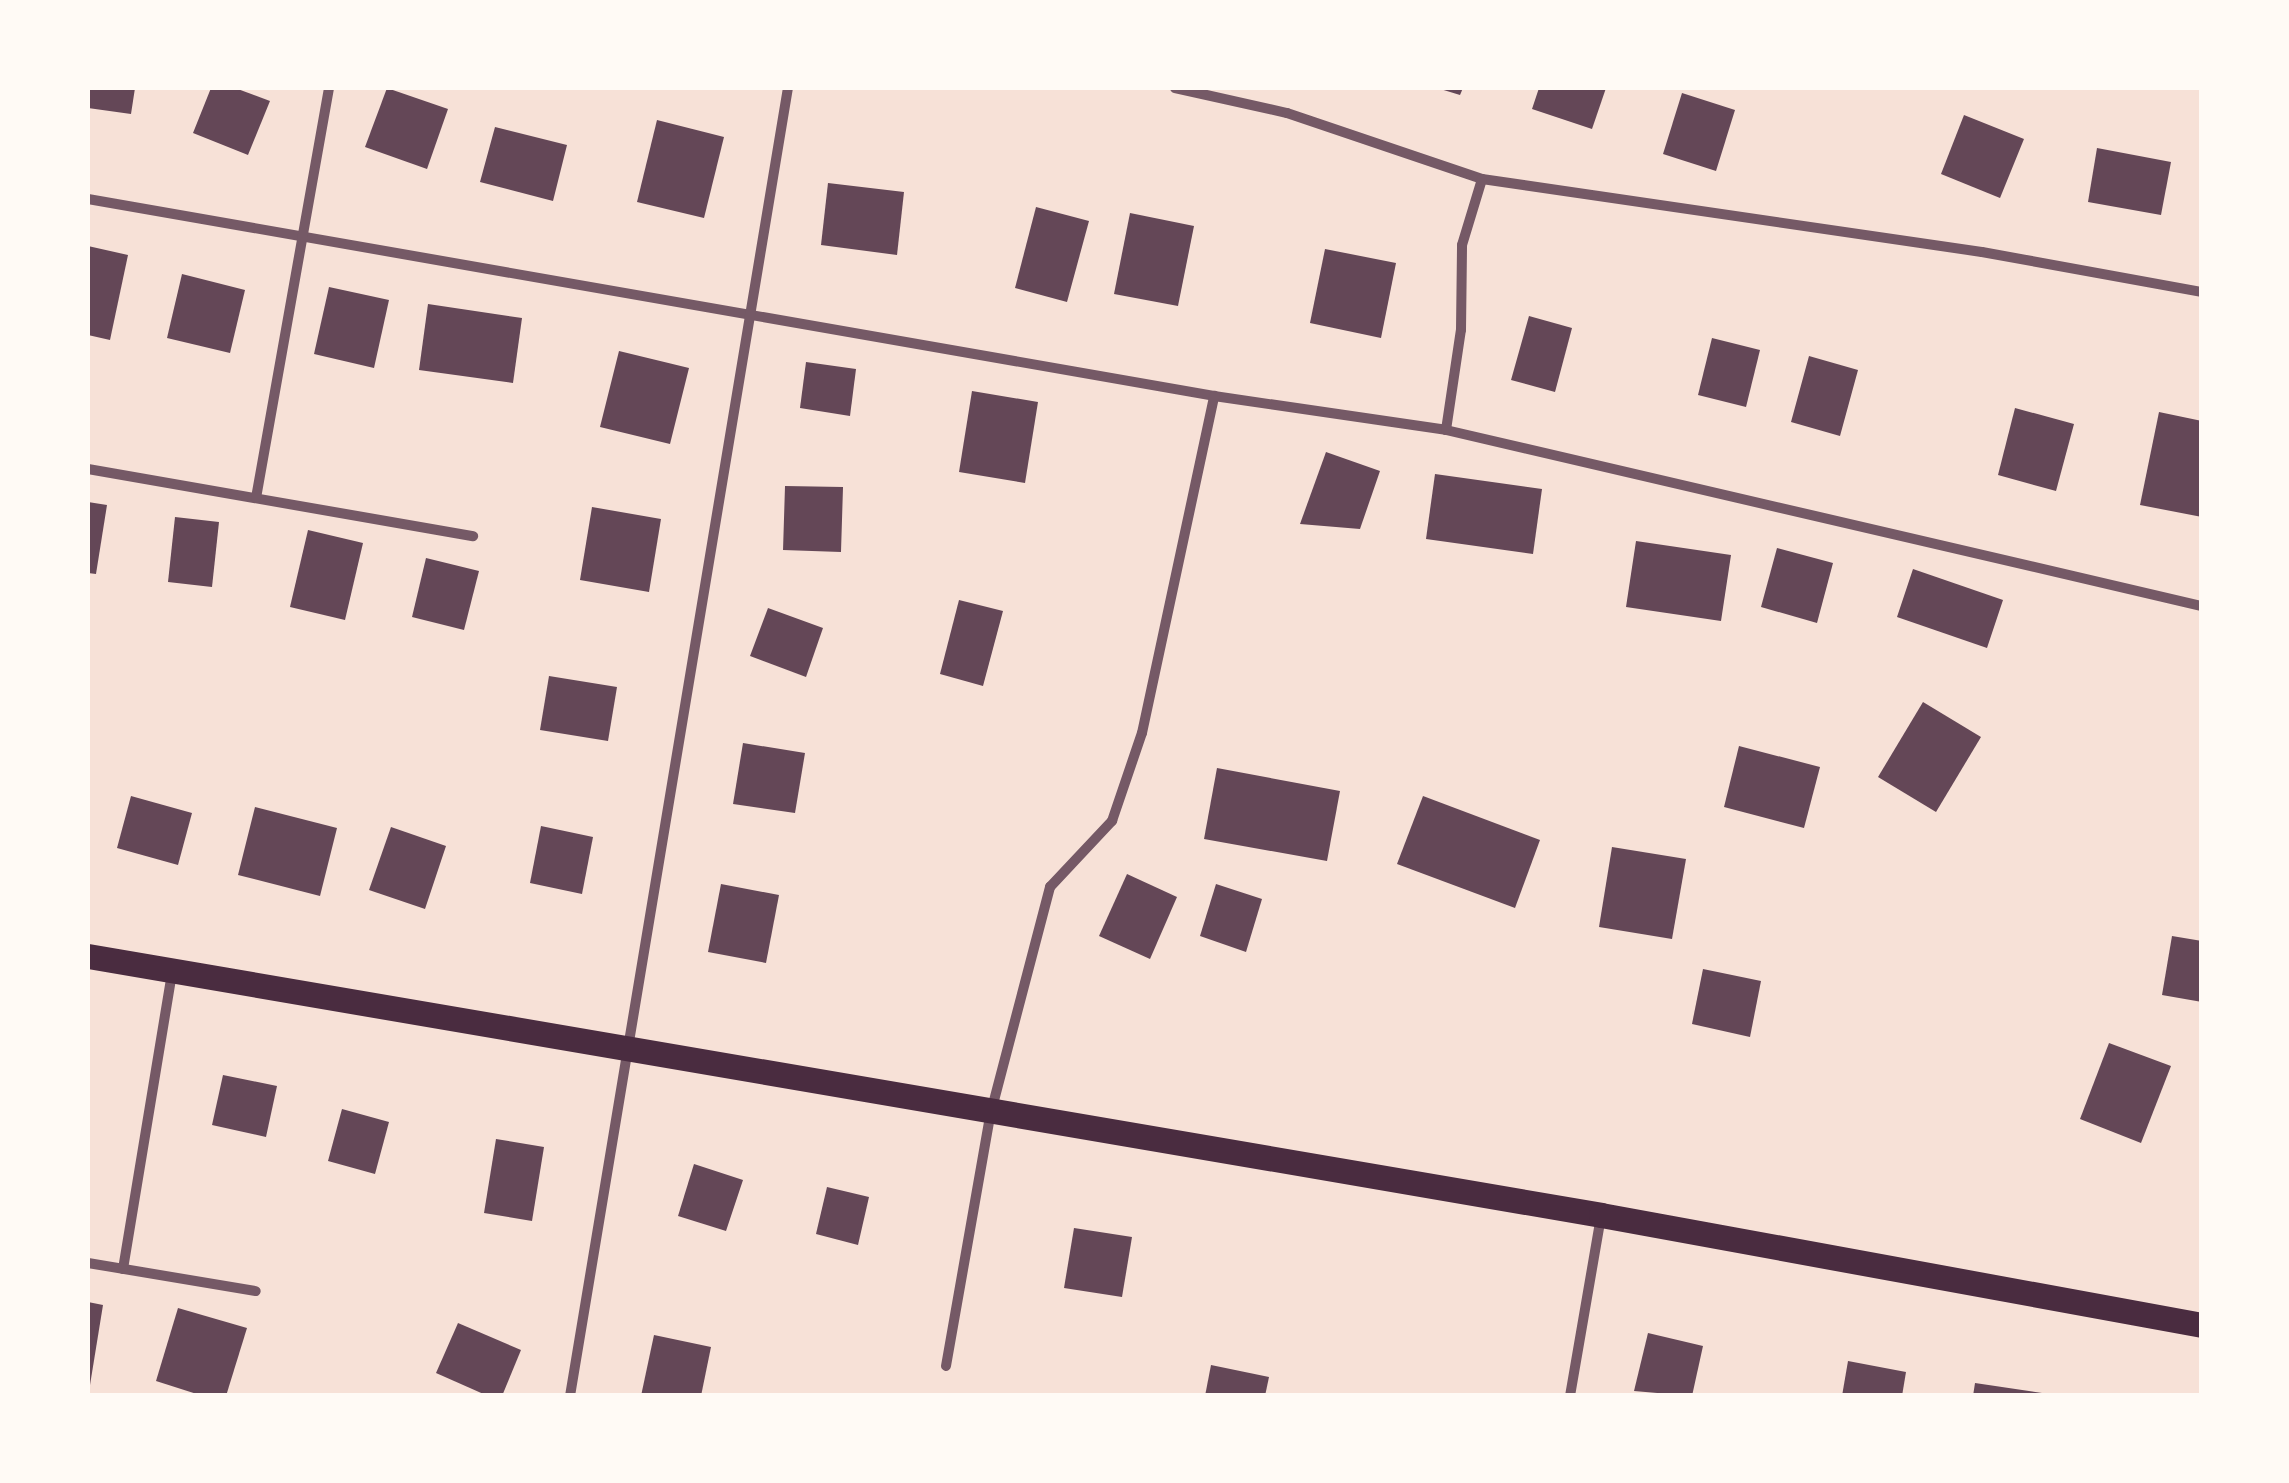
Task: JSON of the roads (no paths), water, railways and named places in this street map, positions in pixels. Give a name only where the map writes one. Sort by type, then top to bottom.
[{"type":"main road","points":[[88,956],[1602,1214],[2200,1321]]},
{"type":"street","points":[[256,498],[329,88]]},
{"type":"street","points":[[570,1396],[788,88]]},
{"type":"street","points":[[1175,88],[1287,113],[1482,179],[1982,252],[2202,292]]},
{"type":"street","points":[[1446,430],[1461,330],[1462,244],[1482,179]]},
{"type":"street","points":[[88,199],[1214,396],[1446,430],[2202,606]]},
{"type":"street","points":[[946,1366],[991,1112],[1050,887],[1112,821],[1142,733],[1214,396]]},
{"type":"street","points":[[88,469],[473,536]]},
{"type":"street","points":[[123,1269],[172,971]]},
{"type":"street","points":[[1570,1396],[1602,1214]]},
{"type":"street","points":[[88,1262],[256,1291]]}]
